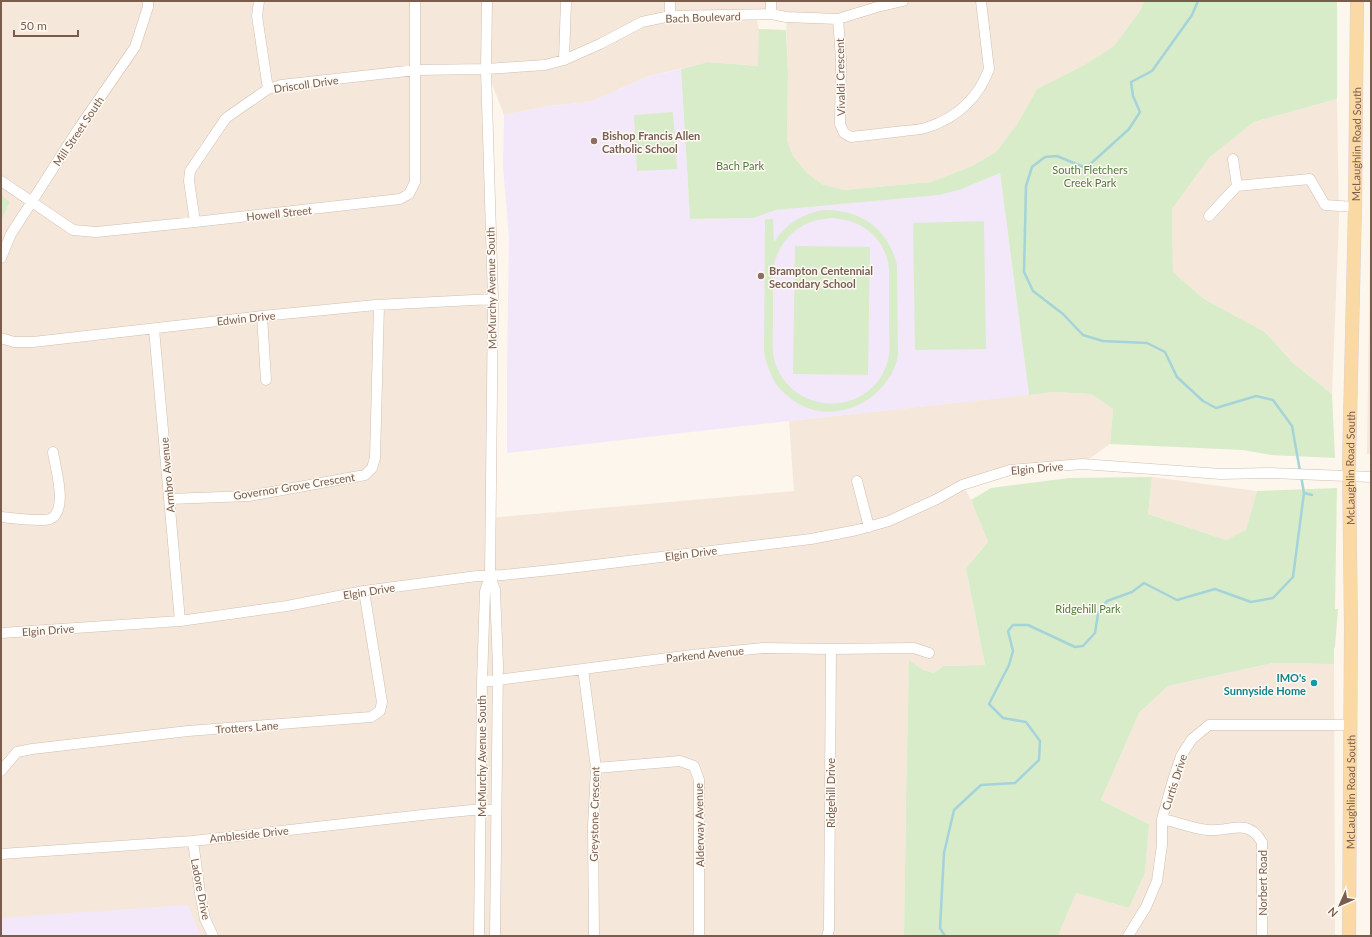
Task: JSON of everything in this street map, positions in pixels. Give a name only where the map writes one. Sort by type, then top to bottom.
[{"type":"main road","name":"McLaughlin Road South","points":[[1349,936],[1351,725],[1349,477],[1355,207],[1357,1]]},
{"type":"street","name":"Mill Street South","points":[[1,258],[11,234],[31,202],[79,128],[135,47],[148,7],[148,1]]},
{"type":"street","points":[[259,1],[257,16],[268,89]]},
{"type":"street","name":"Howell Street","points":[[1,181],[73,230],[96,232],[400,199],[409,194],[415,182],[415,1]]},
{"type":"street","name":"McMurchy Avenue South","points":[[479,936],[482,682],[485,591],[490,576],[493,299],[486,69],[487,1]]},
{"type":"street","points":[[564,60],[566,1]]},
{"type":"street","points":[[670,1],[670,16]]},
{"type":"street","points":[[771,1],[771,14]]},
{"type":"street","name":"Bach Boulevard","points":[[486,69],[545,65],[564,60],[600,44],[642,22],[670,16],[771,14],[786,17],[838,19],[877,4],[903,1]]},
{"type":"street","name":"Vivaldi Crescent","points":[[838,19],[841,59],[840,124],[844,133],[851,137],[927,128],[945,120],[962,109],[978,92],[985,80],[989,69],[981,1]]},
{"type":"street","name":"Driscoll Drive","points":[[195,222],[189,180],[190,171],[226,118],[268,89],[281,85],[416,70],[486,69]]},
{"type":"street","points":[[1233,159],[1237,186]]},
{"type":"street","points":[[1209,216],[1237,186],[1310,180],[1325,205],[1355,207]]},
{"type":"street","name":"Edwin Drive","points":[[1,338],[14,342],[33,342],[262,316],[379,305],[493,299]]},
{"type":"street","name":"Governor Grove Crescent","points":[[169,499],[249,496],[365,475],[372,468],[375,458],[379,305]]},
{"type":"street","points":[[262,316],[266,380]]},
{"type":"street","name":"Armbro Avenue","points":[[154,328],[180,621]]},
{"type":"street","points":[[1,517],[51,519],[58,511],[61,500],[53,452]]},
{"type":"street","name":"Elgin Drive","points":[[1,633],[180,621],[287,606],[364,591],[477,576],[561,569],[811,539],[869,527],[889,521],[938,499],[962,485],[1010,470],[1082,464],[1221,474],[1282,474],[1371,477]]},
{"type":"street","points":[[857,481],[869,527]]},
{"type":"street","name":"McMurchy Avenue South","points":[[490,576],[495,590],[498,680],[496,936]]},
{"type":"street","name":"Trotters Lane","points":[[1,771],[16,752],[32,748],[188,732],[371,717],[380,711],[382,702],[364,591]]},
{"type":"street","name":"Parkend Avenue","points":[[482,682],[692,655],[763,648],[914,648],[929,653]]},
{"type":"street","name":"Ridgehill Drive","points":[[827,936],[830,930],[831,649]]},
{"type":"street","name":"Greystone Crescent","points":[[583,670],[596,768],[594,826],[594,936]]},
{"type":"street","name":"Curtis Drive","points":[[1128,936],[1146,907],[1157,881],[1162,845],[1162,819],[1181,756],[1192,739],[1209,725],[1351,725]]},
{"type":"street","name":"Alderway Avenue","points":[[596,768],[680,761],[694,766],[699,780],[699,936]]},
{"type":"street","name":"Ambleside Drive","points":[[1,854],[193,841],[422,815],[496,810]]},
{"type":"street","name":"Norbert Road","points":[[1162,819],[1209,830],[1244,827],[1257,833],[1262,842],[1262,936]]},
{"type":"street","name":"Ladore Drive","points":[[193,841],[205,919],[213,936]]},
{"type":"shaded area","points":[[1,1],[1144,1],[1140,11],[1114,46],[1084,65],[1037,89],[1016,126],[996,152],[972,166],[931,182],[844,190],[822,184],[807,173],[793,156],[787,140],[788,72],[786,17],[756,16],[759,29],[759,66],[709,62],[649,76],[590,102],[548,106],[504,115],[487,71],[493,299],[488,518],[794,491],[789,421],[1053,392],[1091,394],[1113,409],[1110,444],[1082,464],[1010,470],[963,485],[971,500],[988,542],[966,568],[985,665],[943,666],[934,673],[923,670],[909,661],[904,936],[1,936],[1,221],[10,202],[1,194]]},
{"type":"shaded area","name":"Brampton Centennial Secondary School","points":[[681,69],[690,219],[754,218],[776,210],[962,189],[1000,173],[1029,395],[507,453],[509,237],[503,167],[504,115],[548,106],[590,102],[649,76]]},
{"type":"shaded area","points":[[1337,99],[1339,219],[1332,394],[1293,363],[1265,332],[1204,299],[1173,272],[1172,209],[1210,157],[1254,122]]},
{"type":"shaded area","points":[[1371,153],[1371,454],[1367,454]]},
{"type":"shaded area","points":[[1152,477],[1257,491],[1246,531],[1226,540],[1148,514]]},
{"type":"shaded area","points":[[1273,663],[1334,664],[1335,936],[1058,936],[1076,893],[1129,908],[1145,873],[1149,824],[1101,800],[1139,713],[1168,686]]},
{"type":"shaded area","points":[[188,905],[201,936],[1,936],[1,918]]},
{"type":"green space","name":"South Fletchers Creek Park","points":[[1144,1],[1337,1],[1337,99],[1254,122],[1210,157],[1172,209],[1173,272],[1204,299],[1265,332],[1293,363],[1332,394],[1335,458],[1271,455],[1243,450],[1110,444],[1113,409],[1091,394],[1053,392],[1029,395],[1000,173],[962,189],[939,195],[776,210],[754,218],[690,219],[681,69],[708,62],[758,66],[759,29],[786,30],[788,72],[787,140],[793,156],[807,173],[822,184],[844,190],[931,182],[972,166],[996,152],[1016,126],[1037,89],[1084,65],[1114,46],[1140,11]]},
{"type":"green space","points":[[673,112],[677,169],[637,171],[634,115]]},
{"type":"green space","points":[[1,194],[10,202],[1,221]]},
{"type":"green space","points":[[823,210],[849,213],[870,223],[887,241],[893,252],[897,265],[898,354],[895,367],[882,387],[873,396],[850,408],[837,411],[824,412],[812,409],[800,405],[787,395],[779,388],[774,380],[768,368],[764,352],[765,219],[773,219],[774,242],[789,225],[801,217]],"holes":[[[832,218],[853,222],[870,232],[883,247],[887,257],[889,268],[889,356],[880,378],[868,391],[853,400],[836,403],[819,402],[802,396],[788,385],[775,363],[773,346],[774,263],[781,247],[799,228],[818,220]]]},
{"type":"green space","points":[[984,221],[986,349],[915,350],[913,223]]},
{"type":"green space","points":[[795,246],[870,247],[868,375],[793,374]]},
{"type":"green space","name":"Ridgehill Park","points":[[1152,477],[1148,514],[1226,540],[1246,530],[1257,491],[1337,488],[1335,609],[1338,609],[1334,664],[1273,663],[1168,686],[1139,713],[1101,800],[1149,824],[1145,873],[1129,908],[1076,893],[1058,936],[904,936],[909,660],[923,670],[934,673],[943,666],[985,665],[966,568],[988,542],[971,500],[991,488],[1069,478]]},
{"type":"waterway","points":[[1057,156],[1086,168],[1129,129],[1140,112],[1133,96],[1131,82],[1152,71],[1192,15],[1198,1]]},
{"type":"waterway","points":[[1057,156],[1045,157],[1032,167],[1026,186],[1024,272],[1033,291],[1063,314],[1083,335],[1103,341],[1147,343],[1165,352],[1177,377],[1203,401],[1216,408],[1256,396],[1273,400],[1292,426],[1300,471]]},
{"type":"waterway","points":[[945,936],[940,928],[944,853],[954,810],[981,785],[1015,783],[1039,760],[1040,741],[1026,722],[1003,718],[989,704],[1009,665],[1013,651],[1008,631],[1013,625],[1028,625],[1075,647],[1083,646],[1095,633],[1098,614],[1107,601],[1132,592],[1144,583],[1177,600],[1215,589],[1251,602],[1273,598],[1293,577],[1304,493],[1301,476]]},
{"type":"waterway","points":[[1304,493],[1312,495]]},
{"type":"place","name":"Bishop Francis Allen Catholic School","points":[[594,141]]},
{"type":"place","name":"Brampton Centennial Secondary School","points":[[761,276]]},
{"type":"place","name":"IMO's Sunnyside Home","points":[[1314,683]]},
{"type":"park label","name":"Bach Park","points":[[740,165]]}]
